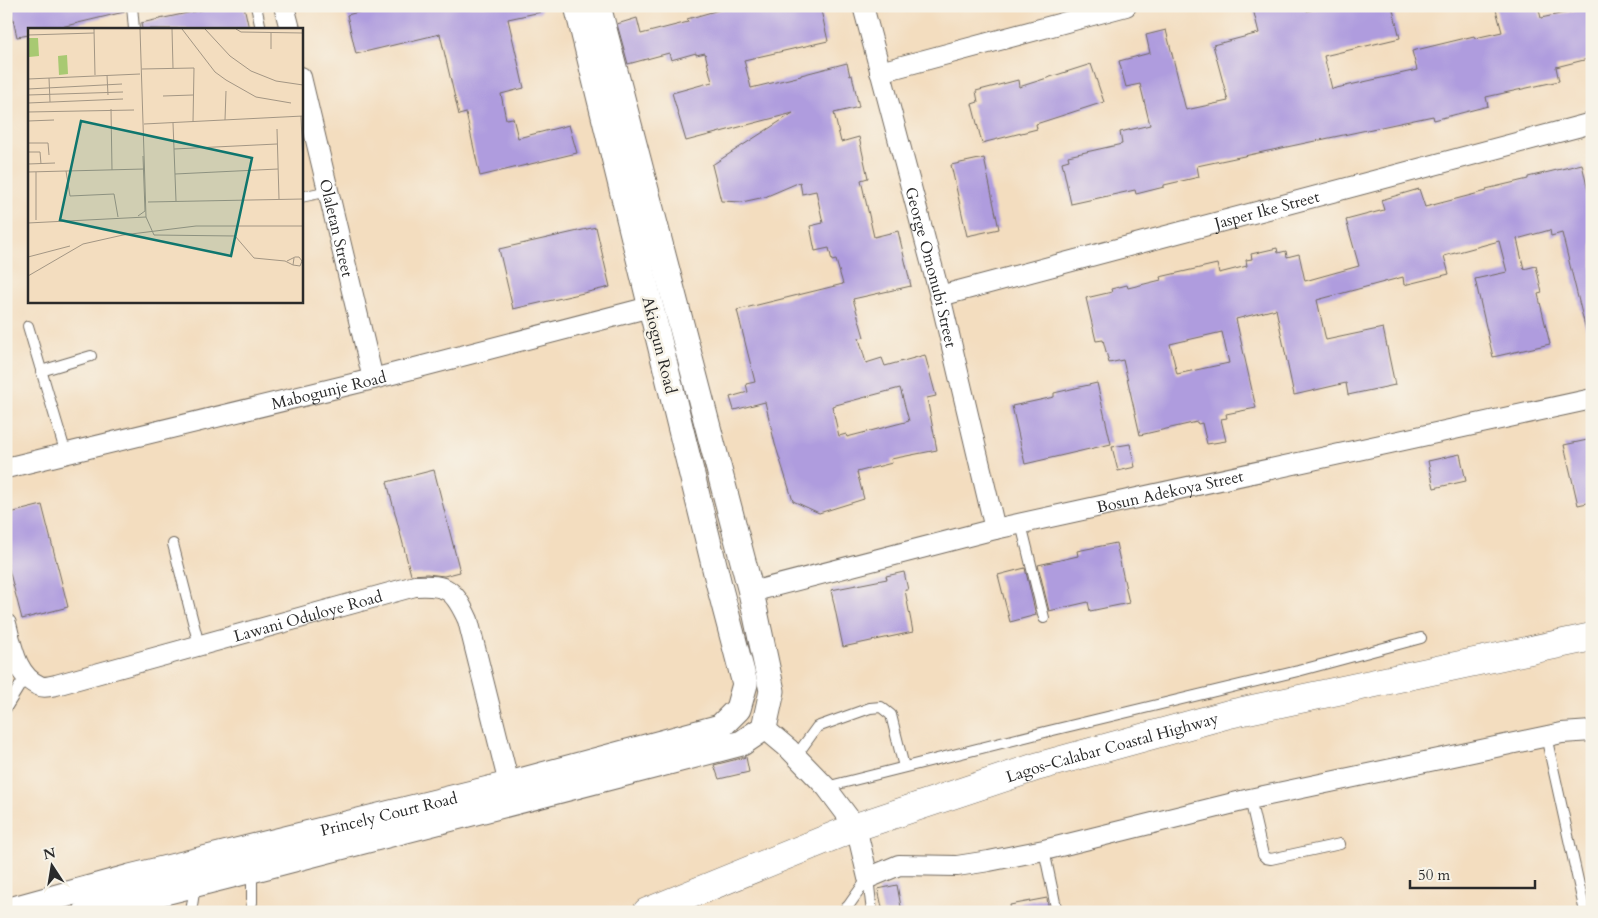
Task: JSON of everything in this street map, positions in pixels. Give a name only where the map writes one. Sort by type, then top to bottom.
[{"type":"highway","name":"Lagos-Calabar Coastal Highway","points":[[648,912],[856,827],[1036,767],[1229,714],[1592,637]]},
{"type":"street","points":[[284,6],[290,28]]},
{"type":"street","name":"Akiogun Road","points":[[577,6],[650,307],[745,684]]},
{"type":"street","points":[[86,912],[135,905],[195,884],[742,743],[764,728],[772,691],[751,592],[598,6]]},
{"type":"street","name":"George Omonubi Street","points":[[863,6],[940,296],[995,529]]},
{"type":"street","points":[[880,72],[1126,6]]},
{"type":"street","name":"Olaletan Street","points":[[302,81],[373,379]]},
{"type":"street","name":"Jasper Ike Street","points":[[940,296],[1592,123]]},
{"type":"street","name":"Mabogunje Road","points":[[6,468],[373,379],[650,307]]},
{"type":"street","name":"Bosun Adekoya Street","points":[[751,592],[995,529],[1592,399]]},
{"type":"street","name":"Lawani Oduloye Road","points":[[25,677],[41,687],[56,685],[415,586],[434,585],[449,590],[460,602],[468,620],[509,784]]},
{"type":"street","points":[[6,624],[15,658],[25,677]]},
{"type":"street","name":"Princely Court Road","points":[[6,911],[140,875],[509,784],[720,727],[738,709],[745,684]]},
{"type":"street","points":[[764,728],[796,756],[826,787],[856,827],[868,878],[899,865],[957,866],[1044,850],[1250,799],[1546,736],[1592,731]]},
{"type":"lane","points":[[132,6],[134,28]]},
{"type":"lane","points":[[256,6],[261,28]]},
{"type":"lane","points":[[302,197],[329,191]]},
{"type":"lane","points":[[28,326],[66,454]]},
{"type":"lane","points":[[41,371],[92,356]]},
{"type":"lane","points":[[1021,524],[1044,618]]},
{"type":"lane","points":[[173,544],[199,645]]},
{"type":"lane","points":[[826,787],[1298,671],[1421,638]]},
{"type":"lane","points":[[6,708],[25,677]]},
{"type":"lane","points":[[796,756],[817,726],[870,708],[881,708],[891,715],[904,767]]},
{"type":"lane","points":[[1546,736],[1585,912]]},
{"type":"lane","points":[[1250,799],[1263,855],[1266,858],[1271,859],[1340,844]]},
{"type":"lane","points":[[1044,850],[1057,912]]},
{"type":"lane","points":[[250,912],[252,902],[252,870]]},
{"type":"lane","points":[[842,912],[868,878]]},
{"type":"lane","points":[[868,878],[872,912]]},
{"type":"lane","points":[[191,912],[195,884]]},
{"type":"building","points":[[10,6],[123,6],[124,12],[57,28],[28,28],[28,35],[17,37]]},
{"type":"building","points":[[205,6],[244,6],[249,28],[142,28],[141,23],[206,9]]},
{"type":"building","points":[[382,6],[541,6],[541,12],[508,19],[524,88],[501,94],[506,119],[513,118],[518,138],[569,125],[577,153],[480,176],[466,113],[459,115],[440,34],[356,54],[347,15]]},
{"type":"building","points":[[733,6],[820,6],[828,41],[744,60],[751,88],[847,63],[850,76],[852,75],[859,107],[834,113],[841,142],[859,137],[868,178],[861,180],[874,237],[898,231],[911,286],[853,299],[864,337],[859,338],[866,363],[882,358],[885,366],[925,355],[936,396],[927,398],[937,450],[891,459],[892,463],[857,472],[864,499],[819,513],[793,501],[775,444],[765,402],[734,410],[730,397],[748,392],[746,384],[755,382],[737,310],[843,284],[836,260],[832,261],[829,248],[815,251],[810,226],[823,223],[816,191],[802,194],[800,182],[765,197],[742,202],[721,201],[712,165],[793,113],[686,141],[672,93],[712,82],[705,53],[696,55],[696,53],[671,60],[669,53],[628,64],[617,24],[637,18],[641,34],[688,22],[687,19]],"holes":[[[900,388],[909,421],[847,437],[846,434],[839,436],[832,406]]]},
{"type":"building","points":[[1263,6],[1306,6],[1307,11],[1328,6],[1392,6],[1400,38],[1324,56],[1332,89],[1417,70],[1412,51],[1474,36],[1475,38],[1502,32],[1495,6],[1538,6],[1541,18],[1592,7],[1592,58],[1556,67],[1559,81],[1486,97],[1488,106],[1434,120],[1433,116],[1197,166],[1199,177],[1136,194],[1135,190],[1071,204],[1062,162],[1069,160],[1068,156],[1122,144],[1120,132],[1150,125],[1140,84],[1126,87],[1119,61],[1150,53],[1146,35],[1166,30],[1186,110],[1228,101],[1213,45],[1259,33],[1253,9]]},
{"type":"building","points":[[1091,64],[1104,102],[1036,124],[1037,129],[982,143],[972,104],[978,102],[976,91],[1018,80],[1019,87]]},
{"type":"building","points":[[984,158],[999,229],[967,236],[951,165]]},
{"type":"building","points":[[1582,164],[1592,209],[1592,333],[1587,334],[1562,233],[1551,236],[1550,230],[1517,239],[1524,269],[1536,266],[1542,293],[1538,294],[1550,344],[1493,357],[1475,279],[1507,272],[1499,241],[1444,256],[1449,274],[1404,285],[1403,277],[1317,300],[1326,340],[1383,328],[1395,385],[1348,395],[1346,383],[1294,395],[1276,309],[1236,319],[1256,408],[1226,414],[1227,418],[1221,419],[1226,441],[1207,444],[1202,423],[1198,424],[1197,422],[1140,435],[1123,360],[1109,363],[1103,340],[1096,341],[1086,298],[1112,292],[1111,289],[1127,285],[1128,288],[1161,280],[1160,277],[1217,264],[1219,273],[1247,266],[1246,260],[1252,259],[1251,254],[1277,248],[1278,253],[1286,251],[1287,257],[1299,254],[1305,281],[1359,266],[1346,220],[1384,210],[1381,200],[1419,189],[1425,207],[1487,191],[1486,189],[1528,179],[1528,177]],"holes":[[[1222,332],[1229,363],[1177,374],[1170,344]]]},
{"type":"building","points":[[596,227],[610,287],[513,309],[499,249]]},
{"type":"building","points":[[1097,383],[1111,444],[1025,464],[1012,406],[1054,397],[1054,393]]},
{"type":"building","points":[[1592,439],[1592,502],[1578,505],[1564,445]]},
{"type":"building","points":[[1130,444],[1135,467],[1118,471],[1112,447]]},
{"type":"building","points":[[1460,454],[1466,481],[1434,488],[1428,461]]},
{"type":"building","points":[[434,470],[460,572],[444,576],[411,575],[387,482]]},
{"type":"building","points":[[42,505],[68,607],[22,619],[6,558],[6,514]]},
{"type":"building","points":[[1116,543],[1129,603],[1090,611],[1088,602],[1049,611],[1038,565],[1078,556],[1077,551]]},
{"type":"building","points":[[1025,568],[1036,615],[1010,622],[998,575]]},
{"type":"building","points":[[904,572],[908,590],[905,590],[913,632],[843,647],[831,590],[887,579],[886,576]]},
{"type":"building","points":[[746,757],[749,772],[719,779],[714,765]]},
{"type":"building","points":[[897,885],[902,912],[883,912],[878,889]]},
{"type":"building","points":[[1047,898],[1049,912],[1011,912],[1010,905]]}]
